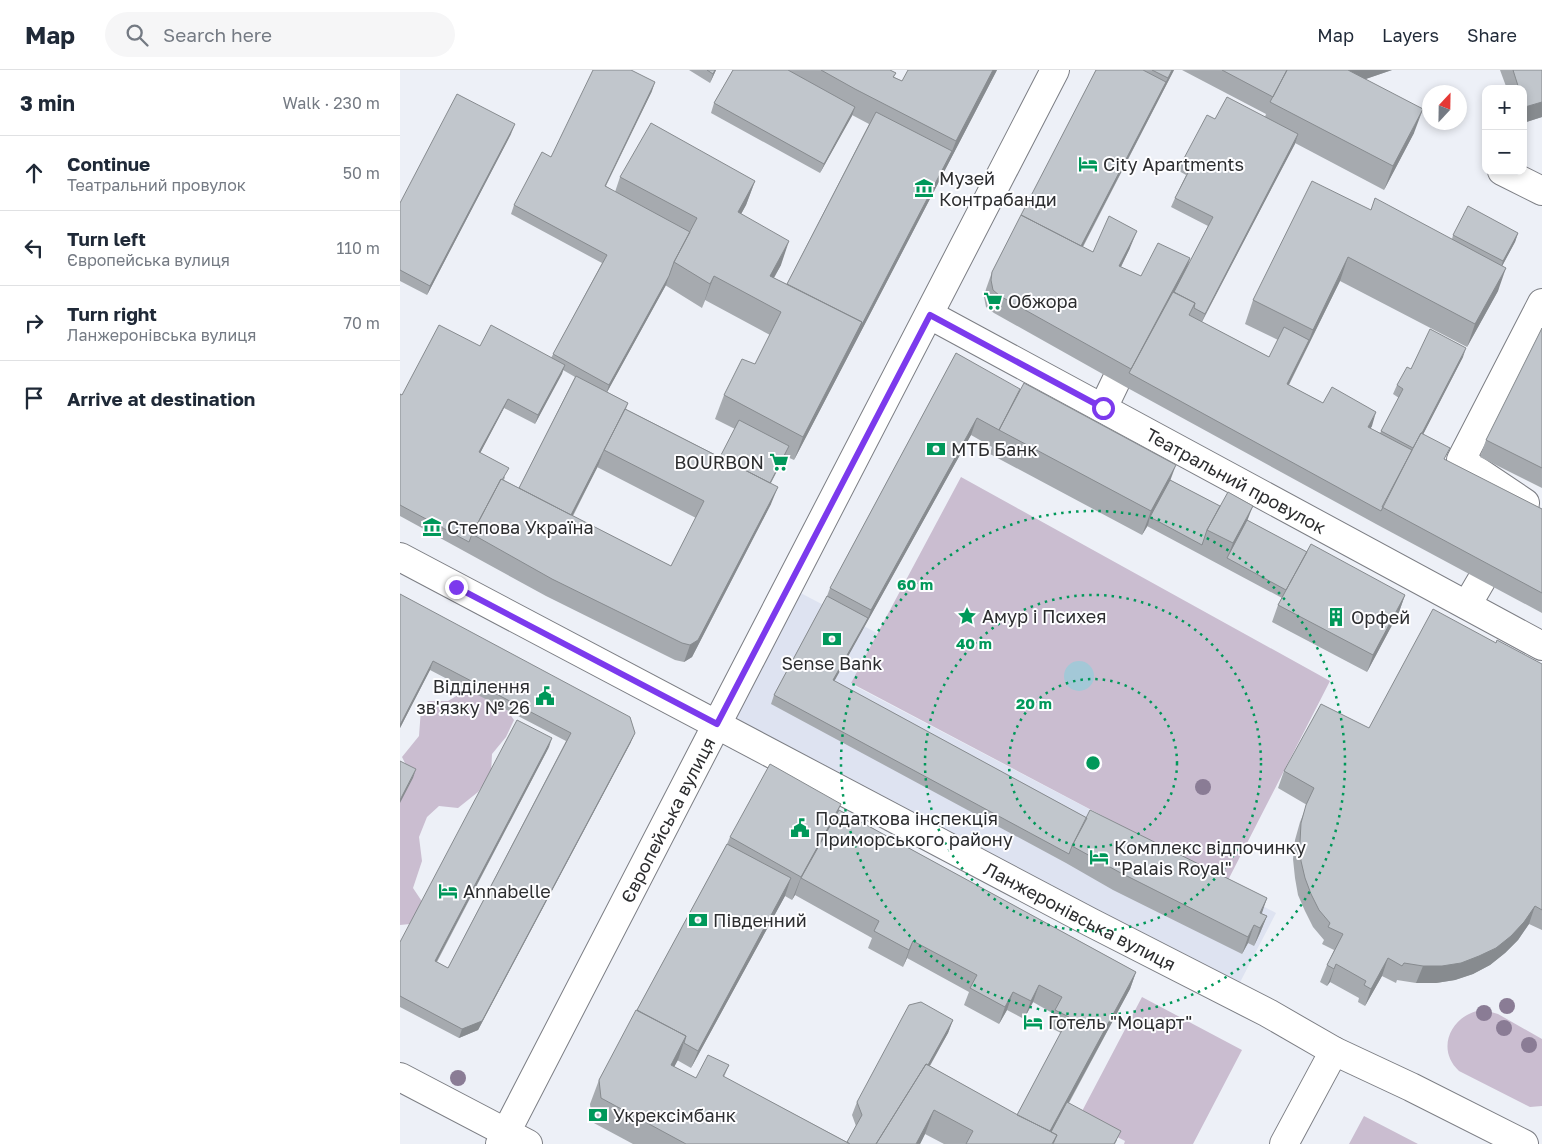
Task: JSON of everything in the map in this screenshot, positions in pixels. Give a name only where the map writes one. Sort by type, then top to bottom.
[{"type":"street","name":"Європейська вулиця","points":[[511,1140],[717,724],[1055,70]]},
{"type":"street","points":[[1510,175],[1542,191]]},
{"type":"street","points":[[1517,516],[1525,503],[1461,460],[1542,303]]},
{"type":"street","name":"Театральний провулок","points":[[930,315],[1542,646]]},
{"type":"street","points":[[1103,408],[1116,382]]},
{"type":"street","name":"Ланжеронівська вулиця","points":[[400,557],[1268,1014],[1334,1051],[1411,1087],[1524,1144]]},
{"type":"street","points":[[1467,605],[1480,581]]},
{"type":"street","points":[[1284,1144],[1334,1051]]},
{"type":"street","points":[[400,1077],[511,1140]]},
{"type":"shaded area","points":[[961,477],[1330,681],[1225,886],[1207,871],[851,683]]},
{"type":"shaded area","points":[[791,588],[877,633],[851,684],[1207,871],[1225,886],[1276,913],[1236,990],[722,722]]},
{"type":"shaded area","points":[[468,689],[500,700],[514,720],[506,737],[492,754],[491,774],[478,792],[458,808],[439,806],[427,817],[419,837],[422,861],[413,888],[425,906],[410,924],[400,925],[400,797],[409,771],[402,757],[419,736],[421,709],[428,701],[448,701]]},
{"type":"shaded area","points":[[1142,997],[1242,1050],[1193,1144],[1124,1144],[1125,1141],[1079,1117]]},
{"type":"shaded area","points":[[1484,1010],[1498,1014],[1542,1039],[1542,1106],[1530,1107],[1459,1071],[1452,1062],[1448,1052],[1450,1033],[1464,1017],[1473,1012]]},
{"type":"shaded area","points":[[1364,1116],[1418,1144],[1349,1144]]},
{"type":"water","points":[[1079,661],[1090,665],[1094,676],[1090,687],[1079,691],[1068,687],[1064,676],[1068,665]]},
{"type":"building","points":[[593,70],[631,70],[655,82],[605,186],[690,232],[674,262],[669,276],[609,385],[553,354],[607,255],[514,205],[542,152],[551,157]]},
{"type":"building","points":[[707,70],[715,70],[713,74]]},
{"type":"building","points":[[733,70],[788,70],[855,107],[824,164],[714,103]]},
{"type":"building","points":[[821,70],[890,70],[896,73],[893,77],[902,81],[908,70],[993,70],[956,141]]},
{"type":"building","name":"City Apartments","points":[[1096,70],[1143,70],[1166,82],[1081,246],[1021,215]]},
{"type":"building","points":[[1152,70],[1172,70],[1168,78]]},
{"type":"building","points":[[1222,70],[1287,70],[1273,97]]},
{"type":"building","points":[[1287,70],[1348,70],[1422,108],[1422,111],[1393,166],[1270,102]]},
{"type":"building","points":[[1513,70],[1542,70],[1542,102],[1527,106],[1527,85],[1518,85]]},
{"type":"building","points":[[457,94],[515,124],[430,286],[400,270],[400,203]]},
{"type":"building","points":[[1227,97],[1298,134],[1205,314],[1194,308],[1195,303],[1174,292],[1213,217],[1175,198],[1191,167],[1182,162],[1207,115],[1215,119]]},
{"type":"building","points":[[876,112],[952,151],[858,332],[862,322],[787,284]]},
{"type":"building","points":[[651,123],[755,181],[738,212],[789,241],[770,276],[862,322],[803,437],[724,395],[742,359],[755,364],[781,312],[714,276],[710,284],[674,262],[697,218],[620,177]]},
{"type":"building","points":[[1312,181],[1371,210],[1375,198],[1506,268],[1475,324],[1348,257],[1313,330],[1253,300]]},
{"type":"building","points":[[1468,206],[1518,233],[1503,261],[1453,235]]},
{"type":"building","points":[[1021,215],[1093,252],[1109,216],[1137,231],[1119,266],[1141,276],[1158,243],[1190,258],[1131,369],[1000,296],[993,290],[992,272]]},
{"type":"building","points":[[1173,292],[1195,303],[1189,315],[1269,357],[1284,327],[1309,340],[1287,384],[1323,403],[1332,387],[1376,412],[1368,427],[1412,450],[1381,511],[1129,373]]},
{"type":"building","points":[[439,325],[480,346],[491,325],[565,365],[538,415],[508,399],[479,452],[509,468],[501,479],[469,542],[400,505],[400,394],[402,395]]},
{"type":"building","points":[[1542,328],[1542,468],[1486,440]]},
{"type":"building","points":[[1430,329],[1466,348],[1413,448],[1381,431],[1403,389],[1397,385],[1407,367],[1411,369]]},
{"type":"building","points":[[956,353],[1020,389],[999,430],[977,418],[871,610],[830,588]]},
{"type":"building","points":[[576,376],[628,403],[571,515],[519,488]]},
{"type":"building","points":[[1024,383],[1176,465],[1151,511],[999,430]]},
{"type":"building","points":[[625,409],[778,487],[698,640],[690,645],[682,643],[552,579],[472,534],[501,479],[671,566],[704,501],[604,450]]},
{"type":"building","points":[[739,420],[789,446],[770,483],[720,457]]},
{"type":"building","points":[[1421,433],[1450,448],[1444,459],[1542,509],[1542,593],[1382,507]]},
{"type":"building","points":[[1170,480],[1220,506],[1207,530],[1202,545],[1150,517]]},
{"type":"building","points":[[1228,492],[1253,506],[1233,543],[1207,530]]},
{"type":"building","points":[[1247,520],[1307,552],[1286,590],[1227,558]]},
{"type":"building","name":"Орфей","points":[[1311,544],[1405,595],[1373,655],[1278,605]]},
{"type":"building","points":[[400,594],[630,717],[635,733],[482,1021],[462,1029],[400,996],[400,942],[517,720],[552,738],[435,961],[448,968],[571,733],[433,661],[400,725]]},
{"type":"building","points":[[827,596],[868,618],[833,680],[1087,818],[1069,854],[774,695]]},
{"type":"building","points":[[1433,609],[1496,643],[1497,640],[1542,664],[1542,910],[1535,906],[1511,936],[1496,948],[1461,963],[1423,966],[1404,963],[1402,966],[1388,958],[1371,989],[1364,985],[1366,981],[1336,964],[1334,969],[1327,965],[1343,934],[1328,927],[1330,923],[1319,910],[1311,894],[1301,861],[1301,823],[1306,805],[1314,788],[1284,771],[1321,704],[1369,728]]},
{"type":"building","points":[[400,761],[416,769],[400,800]]},
{"type":"building","points":[[770,764],[841,804],[801,877],[730,837]]},
{"type":"building","points":[[839,810],[1136,972],[1050,1131],[1017,1115],[1069,1017],[1055,1010],[1062,997],[1039,985],[1031,1001],[1013,992],[1005,1007],[970,988],[977,975],[913,941],[909,950],[874,931],[879,921],[801,878]]},
{"type":"building","points":[[1090,810],[1267,898],[1260,913],[1267,916],[1260,928],[1254,925],[1248,937],[1119,872],[1072,846]]},
{"type":"building","points":[[727,844],[791,878],[698,1051],[684,1043],[686,1036],[637,1010]]},
{"type":"building","points":[[921,1002],[953,1020],[928,1065],[926,1064],[876,1144],[850,1144],[847,1142],[862,1115],[857,1102],[909,1005]]},
{"type":"building","points":[[636,1010],[686,1036],[671,1065],[696,1078],[708,1055],[729,1065],[723,1076],[850,1144],[686,1144],[601,1098],[599,1080]]},
{"type":"building","points":[[926,1064],[1057,1135],[1052,1144],[966,1144],[973,1131],[934,1110],[916,1144],[876,1144]]},
{"type":"building","points":[[1067,1102],[1121,1131],[1114,1144],[1053,1144],[1057,1135],[1051,1132]]},
{"type":"place","name":"City Apartments","points":[[1088,164]]},
{"type":"place","name":"Музей Контрабанди","points":[[924,188]]},
{"type":"place","name":"Обжора","points":[[993,301]]},
{"type":"place","name":"МТБ Банк","points":[[936,449]]},
{"type":"place","name":"BOURBON","points":[[779,462]]},
{"type":"place","name":"Степова Україна","points":[[432,527]]},
{"type":"place","name":"Амур і Психея","points":[[967,616]]},
{"type":"place","name":"Орфей","points":[[1336,617]]},
{"type":"place","name":"Sense Bank","points":[[832,639]]},
{"type":"place","name":"Відділення зв'язку № 26","points":[[545,696]]},
{"type":"place","name":"Податкова інспекція Приморського району","points":[[800,828]]},
{"type":"place","name":"Комплекс відпочинку \"Palais Royal\"","points":[[1099,857]]},
{"type":"place","name":"Annabelle","points":[[448,891]]},
{"type":"place","name":"Південний","points":[[698,920]]},
{"type":"place","name":"Готель \"Моцарт\"","points":[[1033,1022]]},
{"type":"place","name":"Укрексімбанк","points":[[598,1115]]},
{"type":"route","points":[[456,587],[717,724],[930,315],[1103,408]]}]
